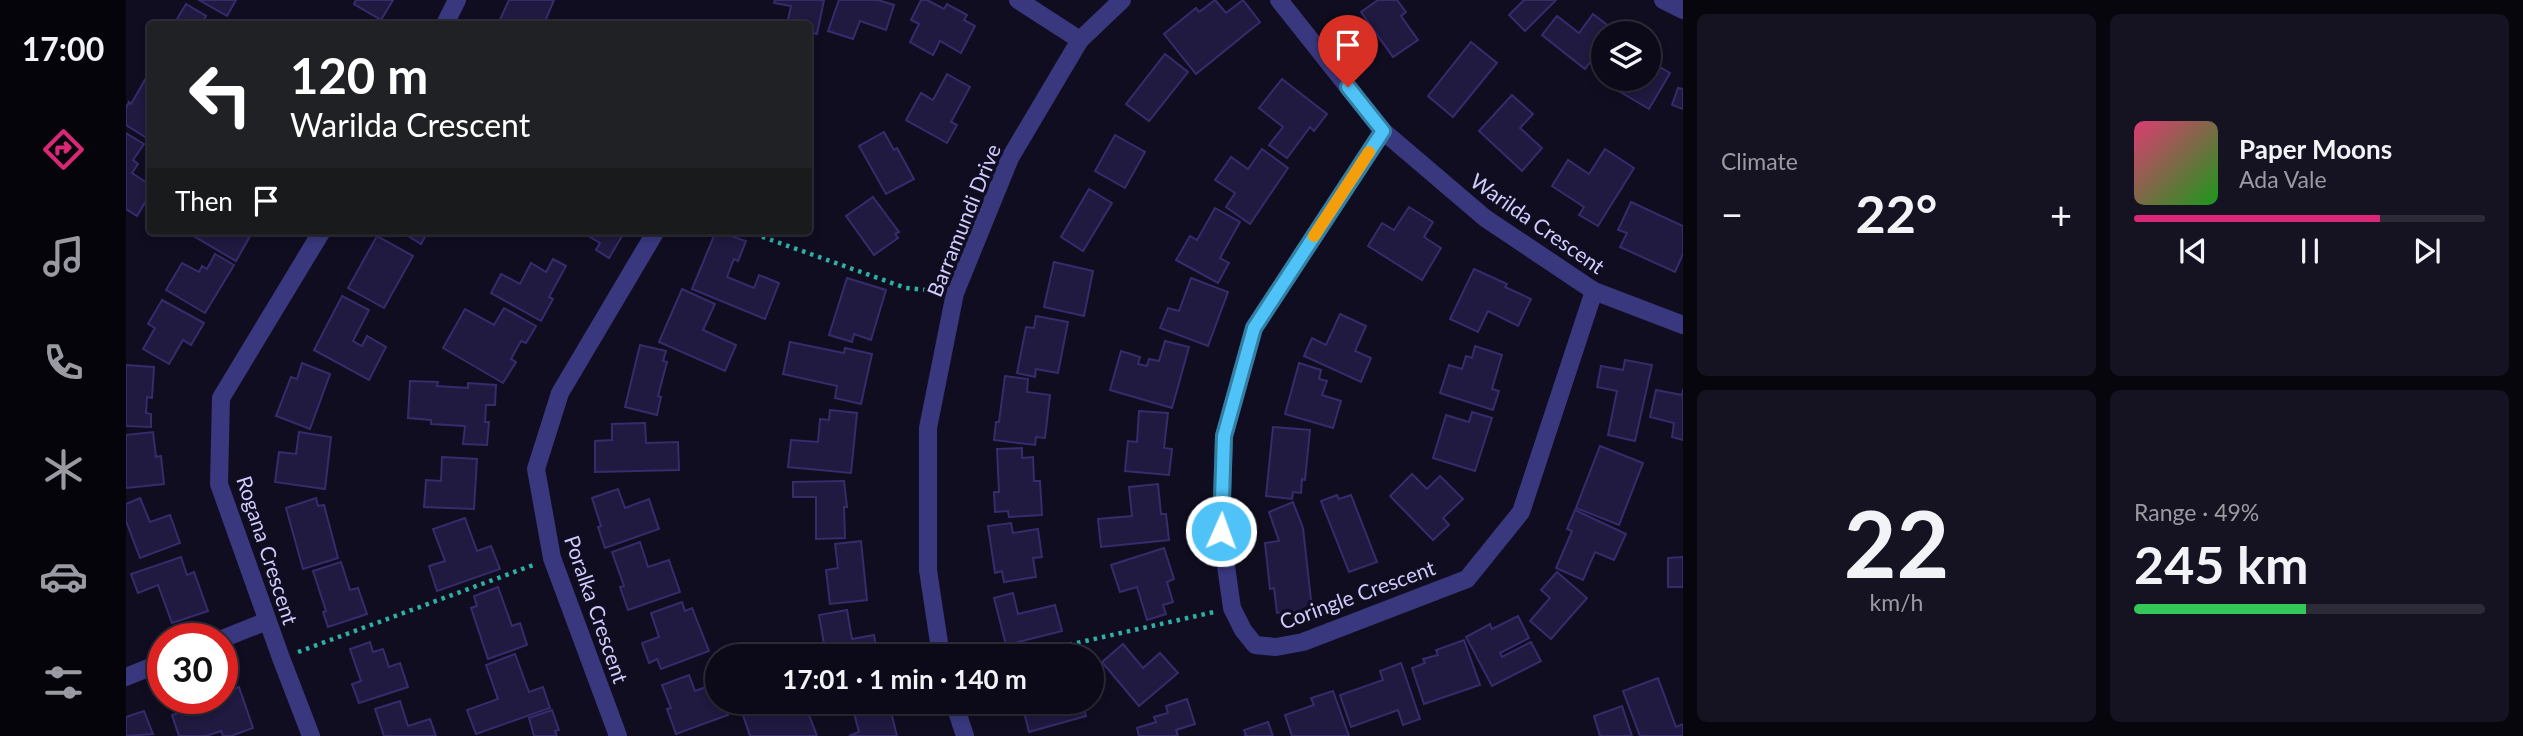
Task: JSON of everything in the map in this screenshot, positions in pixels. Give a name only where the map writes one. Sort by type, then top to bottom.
[{"type":"street","points":[[446,21],[457,0]]},
{"type":"street","points":[[1018,0],[1080,40]]},
{"type":"street","name":"Barramundi Drive","points":[[939,644],[928,570],[928,428],[954,293],[1010,158],[1080,40],[1122,0]]},
{"type":"street","name":"Warilda Crescent","points":[[1279,0],[1383,131],[1485,218],[1594,291],[1683,325]]},
{"type":"street","points":[[1663,0],[1683,10]]},
{"type":"street","name":"Coringle Crescent","points":[[1383,131],[1254,328],[1224,436],[1221,531],[1232,608],[1243,631],[1255,645],[1276,647],[1303,642],[1467,579],[1521,512],[1594,291]]},
{"type":"street","name":"Rogana Crescent","points":[[311,736],[219,485],[221,398],[320,235]]},
{"type":"street","name":"Poralka Crescent","points":[[618,736],[552,558],[536,469],[560,393],[654,235]]},
{"type":"street","points":[[238,633],[267,621]]},
{"type":"street","points":[[126,677],[147,668]]},
{"type":"street","points":[[958,714],[965,736]]},
{"type":"path","points":[[758,235],[906,288],[954,293]]},
{"type":"path","points":[[281,659],[552,558]]},
{"type":"path","points":[[1072,644],[1232,608]]},
{"type":"building","points":[[199,0],[236,0],[227,16]]},
{"type":"building","points":[[356,0],[393,0],[381,20],[354,4]]},
{"type":"building","points":[[509,0],[554,0],[545,21],[499,21]]},
{"type":"building","points":[[775,0],[824,0],[817,34],[812,33],[812,21],[788,21],[791,6],[774,3]]},
{"type":"building","points":[[839,0],[878,0],[894,5],[886,30],[860,21],[853,39],[828,31]]},
{"type":"building","points":[[921,0],[927,0],[944,9],[947,4],[967,15],[964,20],[975,26],[961,53],[940,41],[933,55],[910,42],[919,24],[911,20]]},
{"type":"building","points":[[1215,0],[1226,13],[1243,0],[1260,22],[1196,74],[1164,34],[1196,8],[1199,12]]},
{"type":"building","points":[[1378,0],[1397,0],[1406,12],[1401,16],[1418,40],[1393,57],[1361,12]]},
{"type":"building","points":[[1524,0],[1556,0],[1525,31],[1509,15]]},
{"type":"building","points":[[186,4],[206,16],[204,21],[176,21]]},
{"type":"building","points":[[1593,14],[1602,21],[1591,21],[1591,61],[1585,69],[1542,35],[1557,16],[1579,33]]},
{"type":"building","points":[[1471,42],[1497,63],[1453,117],[1428,96]]},
{"type":"building","points":[[1165,54],[1188,72],[1149,121],[1126,104]]},
{"type":"building","points":[[1661,68],[1670,73],[1661,88]]},
{"type":"building","points":[[947,74],[970,87],[951,122],[957,125],[947,143],[906,120],[921,93],[933,100]]},
{"type":"building","points":[[147,76],[147,138],[126,125],[126,108],[129,102],[131,104]]},
{"type":"building","points":[[1282,79],[1327,114],[1314,131],[1310,127],[1287,158],[1269,145],[1283,127],[1259,108]]},
{"type":"building","points":[[1678,88],[1683,89],[1683,109],[1672,105]]},
{"type":"building","points":[[1619,91],[1660,91],[1649,109]]},
{"type":"building","points":[[1512,95],[1533,114],[1520,128],[1542,148],[1522,171],[1479,131]]},
{"type":"building","points":[[884,132],[894,150],[897,148],[914,179],[886,194],[859,146]]},
{"type":"building","points":[[126,133],[144,144],[133,160],[138,164],[132,173],[147,183],[147,199],[137,216],[126,209]]},
{"type":"building","points":[[1115,135],[1145,152],[1125,188],[1095,171]]},
{"type":"building","points":[[1262,149],[1288,168],[1250,224],[1226,207],[1235,193],[1215,180],[1231,157],[1248,169]]},
{"type":"building","points":[[1605,149],[1634,168],[1598,226],[1579,215],[1584,207],[1552,186],[1568,160],[1589,174]]},
{"type":"building","points":[[1089,189],[1112,203],[1083,251],[1061,237]]},
{"type":"building","points":[[873,197],[899,232],[895,234],[898,238],[874,255],[846,216]]},
{"type":"building","points":[[1631,202],[1683,226],[1683,254],[1675,272],[1620,247],[1627,233],[1618,230]]},
{"type":"building","points":[[1409,207],[1433,222],[1424,237],[1441,248],[1422,280],[1368,246],[1382,223],[1394,230]]},
{"type":"building","points":[[1215,208],[1240,222],[1220,258],[1229,263],[1218,283],[1176,260],[1190,236],[1197,240]]},
{"type":"building","points":[[192,235],[251,235],[236,261]]},
{"type":"building","points":[[406,235],[426,235],[421,244]]},
{"type":"building","points":[[587,235],[623,235],[609,258],[596,250],[600,243]]},
{"type":"building","points":[[714,235],[728,235],[746,241],[738,261],[734,259],[727,277],[754,288],[759,275],[779,283],[765,319],[692,289]]},
{"type":"building","points":[[377,236],[413,256],[384,308],[348,288]]},
{"type":"building","points":[[215,254],[234,265],[205,313],[166,290],[182,263],[199,272],[202,266],[207,269]]},
{"type":"building","points":[[553,259],[566,266],[549,297],[553,299],[541,321],[491,293],[501,274],[520,284],[531,263],[546,272]]},
{"type":"building","points":[[1054,262],[1093,271],[1084,316],[1044,307]]},
{"type":"building","points":[[1474,269],[1531,299],[1518,326],[1488,311],[1478,332],[1450,319]]},
{"type":"building","points":[[847,278],[886,290],[871,340],[854,334],[852,342],[829,335]]},
{"type":"building","points":[[1191,278],[1228,292],[1208,346],[1160,328],[1168,308],[1179,311]]},
{"type":"building","points":[[682,289],[715,304],[703,330],[736,345],[725,371],[659,342]]},
{"type":"building","points":[[342,296],[369,310],[353,341],[362,346],[367,336],[386,347],[369,380],[314,350]]},
{"type":"building","points":[[162,300],[204,323],[191,345],[183,340],[169,364],[143,349],[155,328],[148,324]]},
{"type":"building","points":[[504,308],[536,326],[526,343],[521,341],[511,359],[516,362],[503,383],[443,348],[465,309],[494,325]]},
{"type":"building","points":[[1340,314],[1366,326],[1355,351],[1371,358],[1361,382],[1304,356],[1312,338],[1326,345]]},
{"type":"building","points":[[1036,316],[1068,322],[1058,373],[1036,369],[1035,377],[1017,373],[1026,327],[1034,328]]},
{"type":"building","points":[[1165,341],[1189,347],[1172,408],[1110,390],[1121,351],[1140,357],[1138,364],[1147,366],[1149,359],[1159,361]]},
{"type":"building","points":[[790,342],[844,353],[845,348],[872,354],[861,404],[835,398],[837,386],[783,374]]},
{"type":"building","points":[[640,345],[666,351],[663,361],[667,362],[658,396],[661,397],[657,415],[625,407]]},
{"type":"building","points":[[1475,346],[1502,355],[1492,389],[1499,391],[1493,410],[1440,393],[1449,365],[1462,369],[1466,356],[1472,358]]},
{"type":"building","points":[[1625,360],[1652,365],[1635,441],[1608,435],[1617,391],[1597,387],[1601,366],[1623,370]]},
{"type":"building","points":[[302,363],[330,374],[310,429],[276,416],[291,377],[297,379]]},
{"type":"building","points":[[1299,363],[1321,370],[1319,379],[1327,381],[1322,395],[1341,401],[1333,428],[1285,414]]},
{"type":"building","points":[[126,365],[154,367],[152,398],[147,397],[146,413],[151,414],[151,427],[126,426]]},
{"type":"building","points":[[1005,376],[1028,379],[1027,392],[1050,395],[1045,438],[1036,437],[1035,445],[994,440]]},
{"type":"building","points":[[410,381],[438,382],[437,386],[468,388],[468,383],[496,385],[495,405],[486,405],[485,422],[489,422],[487,445],[463,444],[465,426],[431,424],[431,420],[408,418]]},
{"type":"building","points":[[1683,389],[1683,440],[1672,437],[1674,423],[1650,417],[1656,390],[1682,395]]},
{"type":"building","points":[[830,410],[857,413],[851,473],[788,467],[791,440],[818,442],[820,419],[829,420]]},
{"type":"building","points":[[1139,411],[1168,413],[1164,448],[1172,449],[1169,475],[1125,471],[1128,441],[1137,442]]},
{"type":"building","points":[[1472,412],[1492,418],[1475,471],[1433,458],[1446,415],[1469,422]]},
{"type":"building","points":[[645,423],[646,443],[678,442],[679,470],[595,472],[595,441],[612,440],[612,424]]},
{"type":"building","points":[[1273,427],[1310,430],[1305,480],[1302,479],[1301,493],[1293,492],[1292,499],[1266,496]]},
{"type":"building","points":[[153,432],[156,457],[161,456],[164,484],[126,488],[126,435]]},
{"type":"building","points":[[299,432],[331,437],[325,489],[275,482],[279,452],[296,454]]},
{"type":"building","points":[[1600,446],[1643,463],[1619,525],[1576,508]]},
{"type":"building","points":[[1022,448],[1022,458],[1033,457],[1034,481],[1040,481],[1042,515],[1009,517],[1008,511],[995,512],[994,492],[999,492],[997,449]]},
{"type":"building","points":[[442,457],[477,459],[474,509],[424,507],[426,480],[441,481]]},
{"type":"building","points":[[1412,474],[1427,489],[1440,476],[1463,499],[1443,518],[1449,525],[1433,540],[1390,496]]},
{"type":"building","points":[[844,481],[847,507],[844,507],[845,538],[816,539],[816,497],[793,497],[793,482]]},
{"type":"building","points":[[1158,484],[1161,514],[1166,514],[1169,540],[1101,547],[1098,519],[1132,516],[1129,487]]},
{"type":"building","points":[[618,489],[625,508],[649,499],[659,529],[605,548],[592,498]]},
{"type":"building","points":[[1337,495],[1339,499],[1351,495],[1377,562],[1349,572],[1321,501]]},
{"type":"building","points":[[140,498],[150,522],[170,515],[180,543],[140,558],[126,521],[126,504]]},
{"type":"building","points":[[316,498],[318,506],[324,505],[338,558],[303,569],[286,508]]},
{"type":"building","points":[[1293,502],[1303,528],[1312,609],[1277,613],[1274,588],[1270,589],[1265,543],[1279,541],[1269,512]]},
{"type":"building","points":[[1575,510],[1626,534],[1614,560],[1595,552],[1583,580],[1556,568],[1572,531],[1567,529]]},
{"type":"building","points":[[465,518],[477,551],[491,546],[500,569],[437,591],[429,566],[445,561],[433,529]]},
{"type":"building","points":[[1011,523],[1013,533],[1038,529],[1042,557],[1033,558],[1036,577],[1004,582],[1002,571],[995,573],[988,526]]},
{"type":"building","points":[[861,541],[867,600],[830,604],[826,570],[838,568],[835,544]]},
{"type":"building","points":[[640,542],[648,567],[669,560],[680,592],[628,610],[620,587],[624,586],[612,552]]},
{"type":"building","points":[[1164,548],[1174,579],[1167,582],[1173,602],[1163,605],[1166,614],[1147,620],[1137,587],[1120,592],[1111,565]]},
{"type":"building","points":[[181,557],[187,575],[194,572],[208,611],[172,623],[158,585],[138,593],[131,574]]},
{"type":"building","points":[[1683,557],[1683,587],[1668,587],[1668,558]]},
{"type":"building","points":[[341,562],[350,590],[358,588],[367,614],[328,627],[323,612],[326,611],[313,571]]},
{"type":"building","points":[[1557,572],[1587,598],[1551,639],[1530,621],[1550,598],[1541,590]]},
{"type":"building","points":[[498,587],[512,626],[520,623],[527,645],[488,659],[471,608],[477,606],[474,596]]},
{"type":"building","points":[[1013,593],[1018,614],[1055,605],[1062,631],[1006,644],[994,598]]},
{"type":"building","points":[[682,602],[685,611],[692,608],[706,644],[705,652],[661,669],[657,659],[649,663],[642,643],[659,637],[651,613]]},
{"type":"building","points":[[847,610],[852,639],[874,635],[876,644],[824,644],[819,615]]},
{"type":"building","points":[[1518,616],[1529,638],[1500,653],[1502,657],[1531,642],[1541,661],[1492,686],[1466,637],[1490,624],[1492,629]]},
{"type":"building","points":[[1464,640],[1480,685],[1424,704],[1412,668],[1425,663],[1423,659],[1438,655],[1436,650]]},
{"type":"building","points":[[370,642],[373,652],[383,649],[389,667],[400,663],[408,687],[359,703],[352,684],[361,681],[350,649]]},
{"type":"building","points":[[1123,644],[1143,668],[1160,653],[1178,673],[1139,706],[1104,664],[1104,660]]},
{"type":"building","points":[[515,654],[529,692],[543,687],[550,708],[476,734],[467,710],[498,699],[486,665]]},
{"type":"building","points":[[1401,663],[1420,719],[1403,725],[1398,710],[1351,727],[1340,695],[1383,680],[1380,671]]},
{"type":"building","points":[[689,675],[695,691],[705,688],[705,714],[728,715],[676,734],[667,709],[671,708],[662,685]]},
{"type":"building","points":[[1658,678],[1676,727],[1683,724],[1683,736],[1640,736],[1623,691]]},
{"type":"building","points":[[239,687],[253,728],[231,736],[223,736],[221,731],[206,736],[179,736],[172,715],[238,714]]},
{"type":"building","points":[[1333,691],[1349,736],[1292,736],[1285,715],[1314,705],[1311,698]]},
{"type":"building","points":[[1187,699],[1195,724],[1176,730],[1178,736],[1139,736],[1137,728],[1156,722],[1154,717],[1168,713],[1166,706]]},
{"type":"building","points":[[400,701],[408,726],[430,719],[436,736],[384,736],[375,709]]},
{"type":"building","points":[[1622,706],[1632,736],[1600,736],[1594,716]]},
{"type":"building","points":[[552,710],[559,730],[555,731],[557,736],[534,736],[529,718]]},
{"type":"building","points":[[144,711],[153,734],[126,736],[126,717]]},
{"type":"building","points":[[809,714],[817,736],[750,736],[743,715]]},
{"type":"building","points":[[854,714],[892,714],[897,736],[849,736],[859,732]]},
{"type":"building","points":[[1024,714],[1085,714],[1086,716],[1029,732]]},
{"type":"building","points":[[1268,722],[1273,736],[1244,736],[1244,730]]},
{"type":"slow traffic","points":[[1314,236],[1369,152]]},
{"type":"route","points":[[1221,531],[1224,436],[1254,328],[1383,131],[1348,87]]}]
